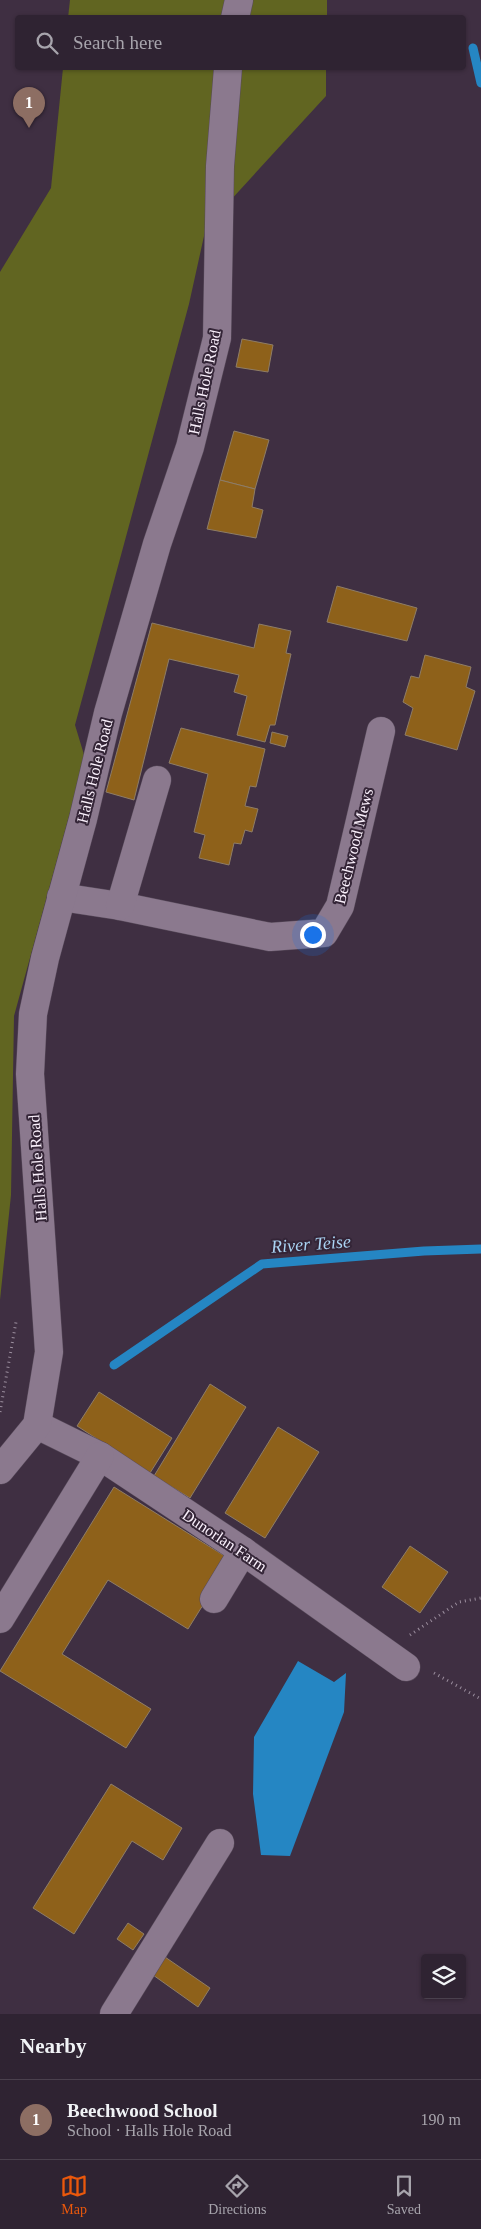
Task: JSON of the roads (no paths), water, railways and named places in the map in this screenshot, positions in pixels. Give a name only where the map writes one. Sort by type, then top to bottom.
[{"type":"street","points":[[236,15],[239,0]]},
{"type":"street","name":"Halls Hole Road","points":[[0,1470],[37,1425],[50,1352],[30,1065],[33,1014],[108,713],[157,544],[190,447],[217,338],[220,166],[228,70]]},
{"type":"street","name":"Beechwood Mews","points":[[61,897],[120,906],[270,937],[324,933],[340,906],[381,731]]},
{"type":"street","points":[[120,906],[157,780]]},
{"type":"street","name":"Dunorlan Farm","points":[[37,1425],[100,1456],[243,1551],[406,1667]]},
{"type":"street","points":[[0,1619],[100,1456]]},
{"type":"street","points":[[214,1599],[243,1551]]},
{"type":"street","points":[[114,2014],[220,1843]]},
{"type":"water","points":[[298,1661],[334,1682],[346,1673],[344,1712],[290,1856],[261,1855],[253,1794],[254,1737]]},
{"type":"waterway","points":[[473,48],[481,83]]},
{"type":"waterway","name":"River Teise","points":[[114,1365],[262,1264],[424,1251],[481,1249]]},
{"type":"place","name":"Beechwood School","points":[[29,128]]}]
